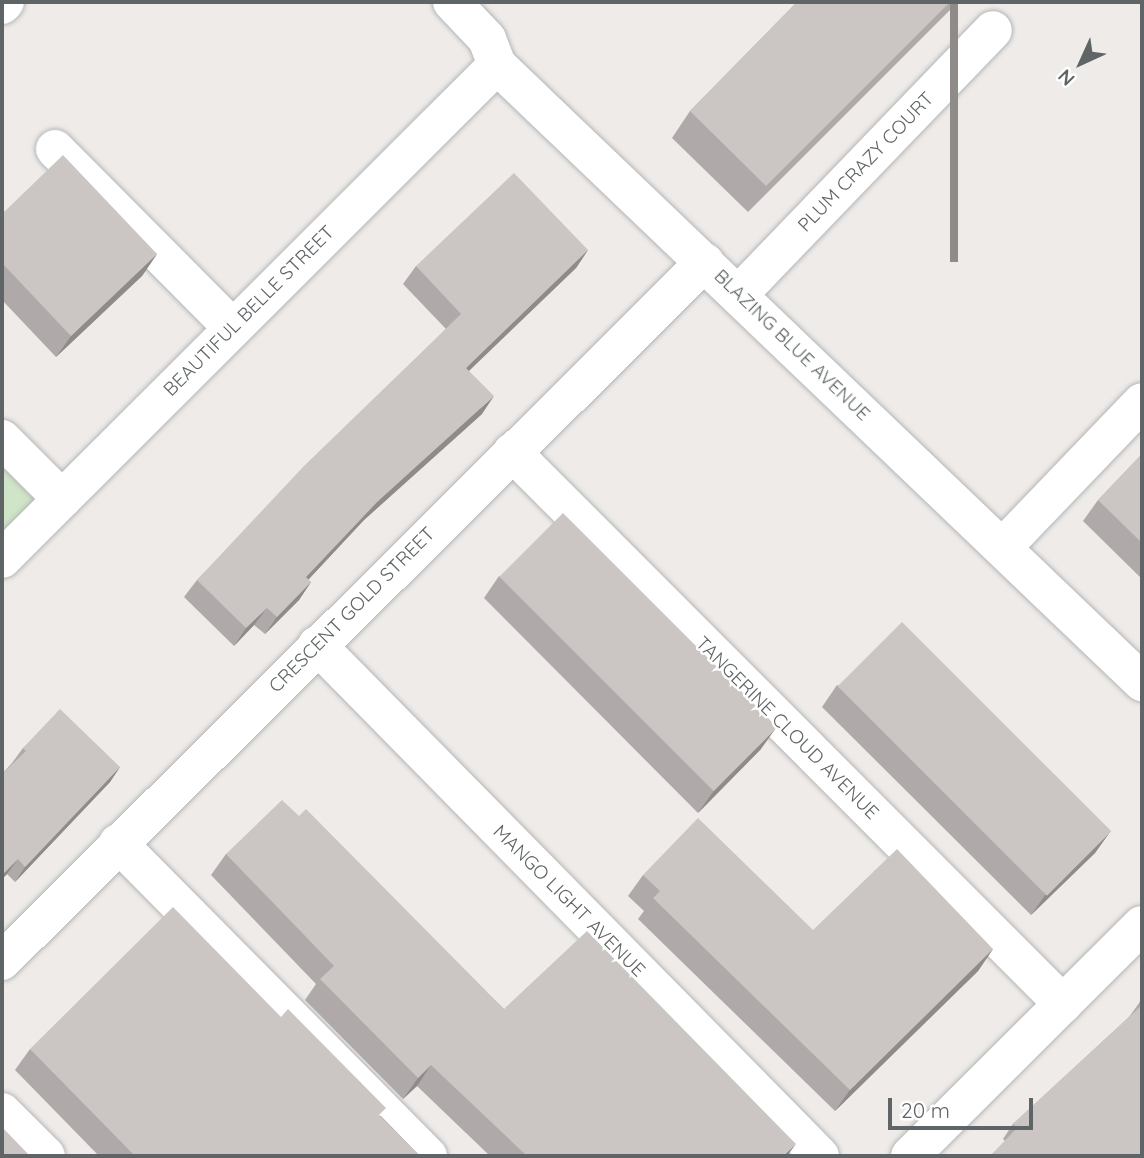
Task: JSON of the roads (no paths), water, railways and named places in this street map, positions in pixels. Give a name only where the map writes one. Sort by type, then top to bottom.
[{"type":"street","name":"BLAZING BLUE AVENUE","points":[[452,2],[487,39],[498,65],[1142,682]]},
{"type":"street","name":"PLUM CRAZY COURT","points":[[739,294],[993,30]]},
{"type":"street","name":"BEAUTIFUL BELLE STREET","points":[[2,559],[498,65]]},
{"type":"street","points":[[55,149],[232,327]]},
{"type":"street","name":"CRESCENT GOLD STREET","points":[[2,961],[705,262]]},
{"type":"street","points":[[1004,547],[1142,402]]},
{"type":"street","points":[[2,439],[62,499]]},
{"type":"street","name":"TANGERINE CLOUD AVENUE","points":[[512,452],[1063,1004]]},
{"type":"street","name":"MANGO LIGHT AVENUE","points":[[317,645],[820,1156]]},
{"type":"street","points":[[118,843],[428,1156]]},
{"type":"street","points":[[910,1156],[1142,925]]},
{"type":"street","points":[[2,1112],[46,1156]]}]
